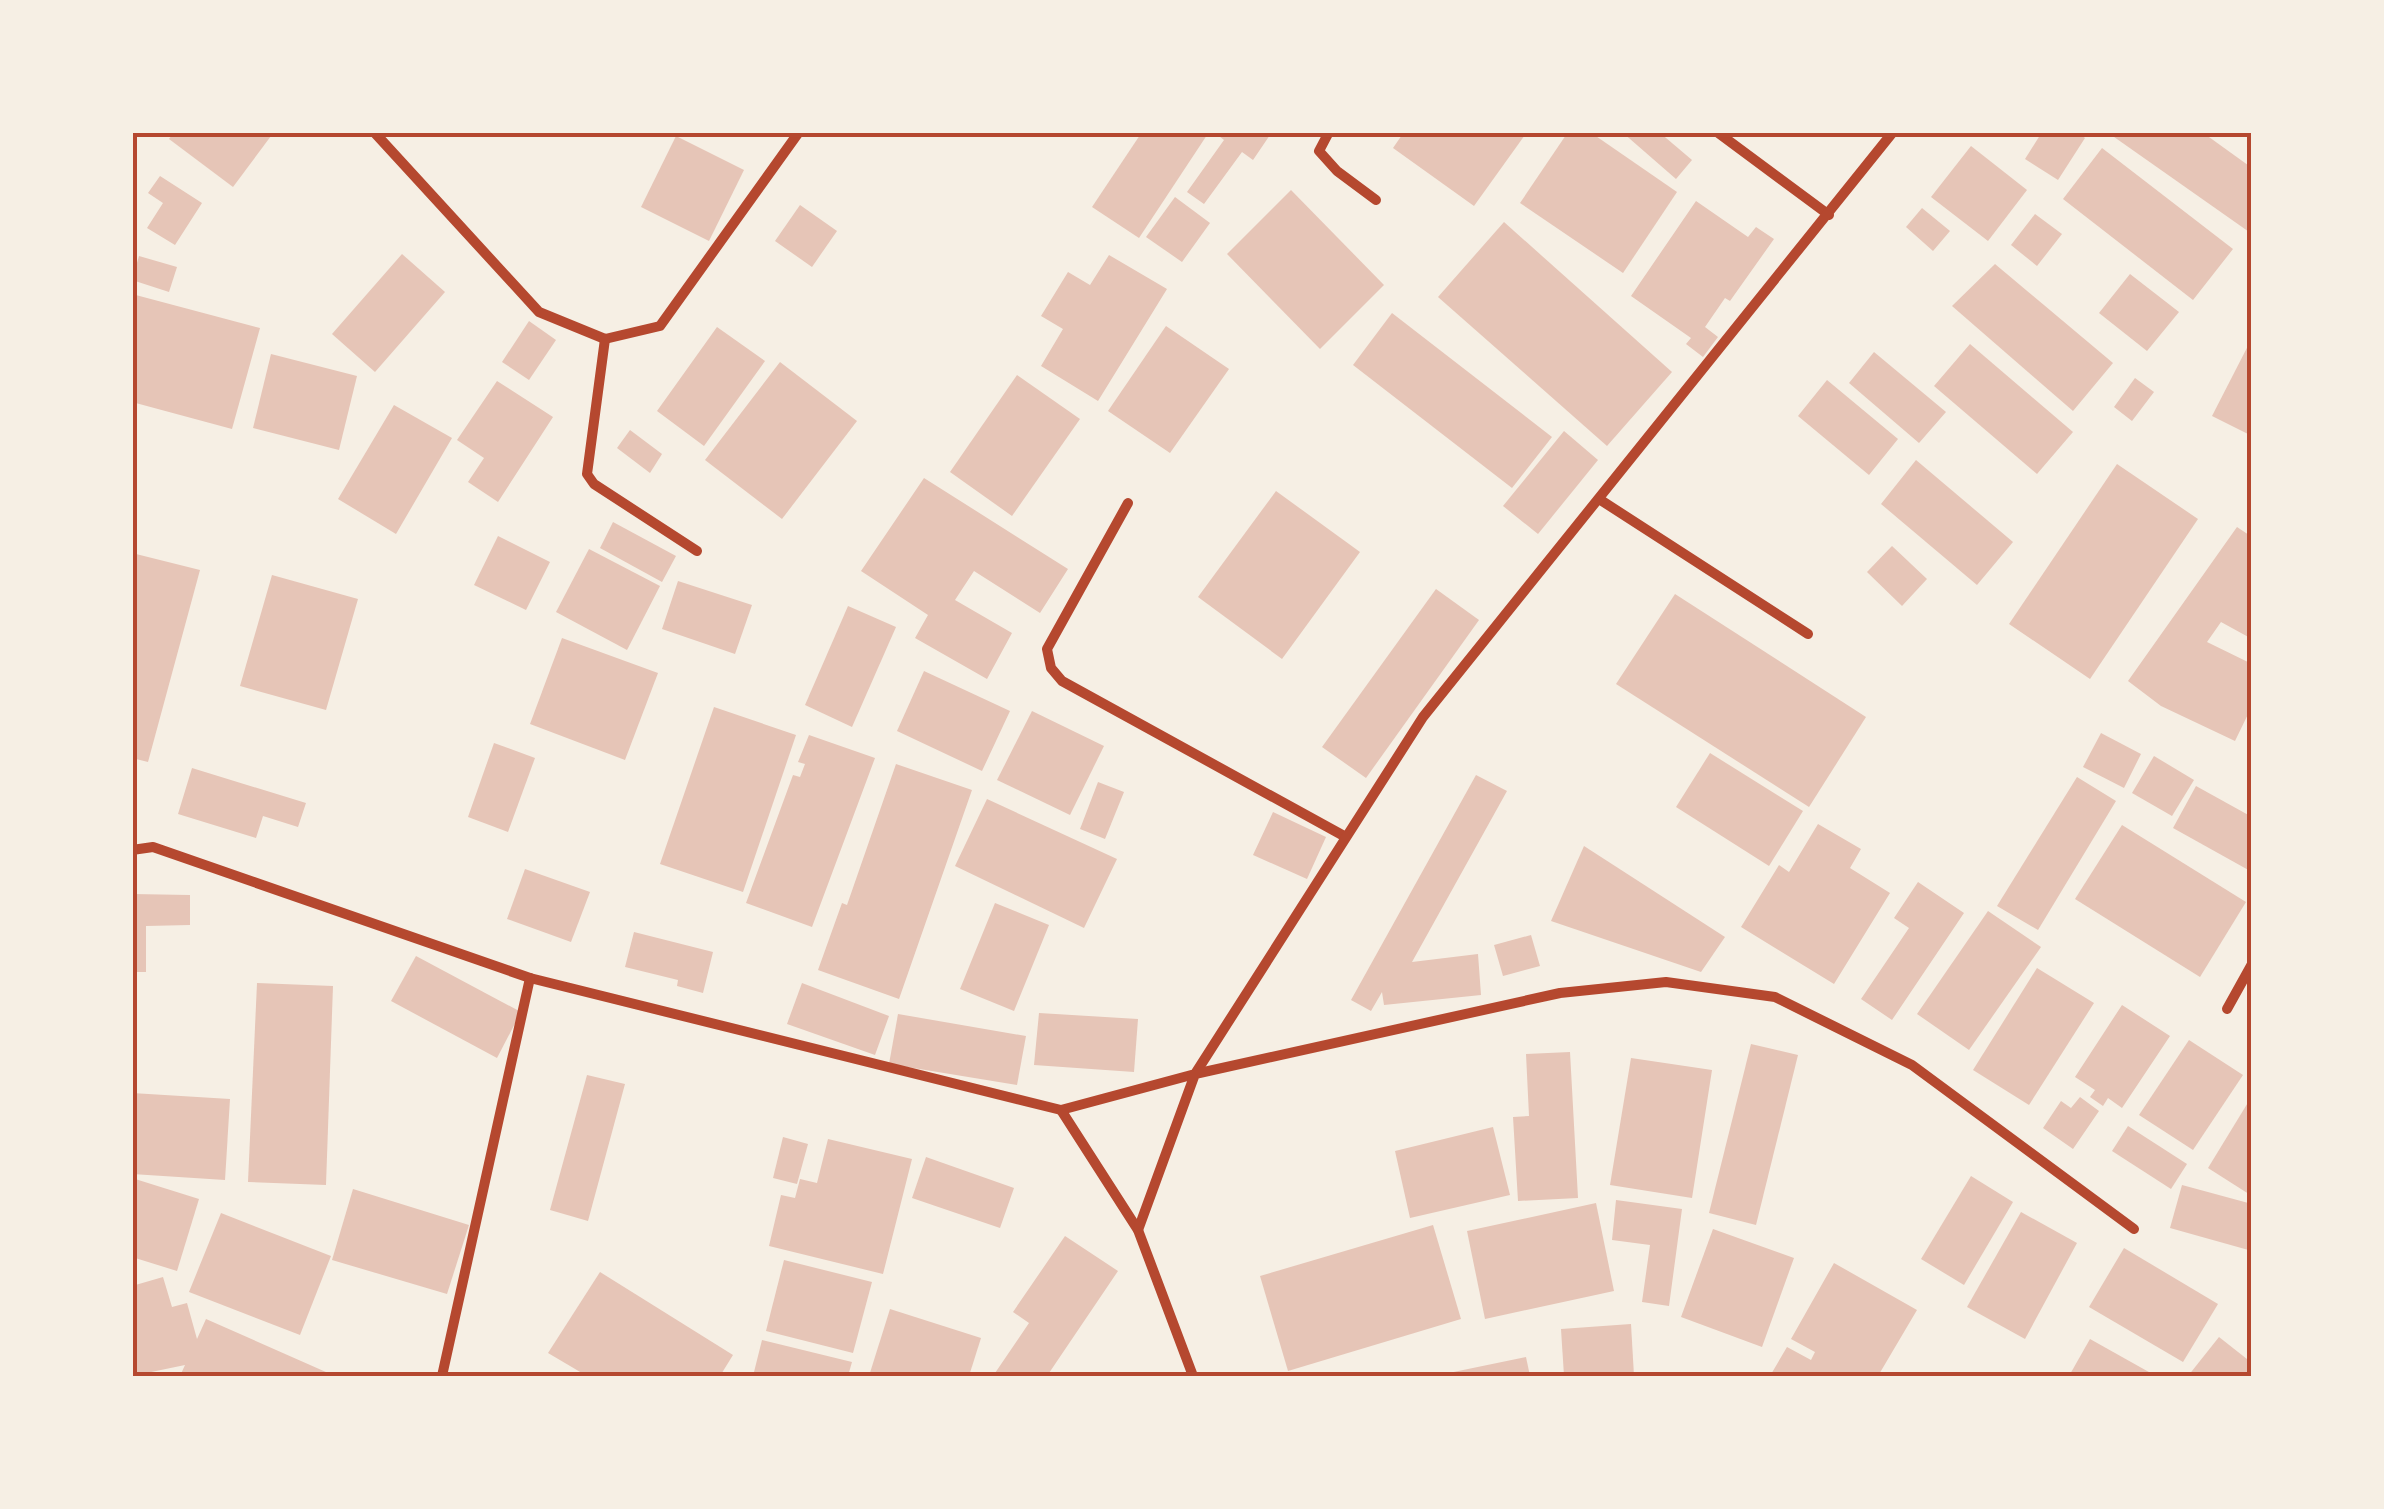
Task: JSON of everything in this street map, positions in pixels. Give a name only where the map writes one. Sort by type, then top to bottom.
[{"type":"street","points":[[374,132],[539,312],[605,339],[660,326],[799,132]]},
{"type":"street","points":[[1329,132],[1319,151],[1336,172],[1376,200]]},
{"type":"street","points":[[1718,132],[1830,214]]},
{"type":"street","points":[[1138,1230],[1195,1074],[1423,717],[1893,132]]},
{"type":"street","points":[[605,339],[587,474],[594,484],[697,551]]},
{"type":"street","points":[[1599,499],[1808,634]]},
{"type":"street","points":[[1128,503],[1047,649],[1051,668],[1062,681],[1344,836]]},
{"type":"street","points":[[132,850],[153,847],[530,978],[1061,1110],[1195,1074],[1560,993],[1666,982],[1775,998],[1912,1065],[2134,1229]]},
{"type":"street","points":[[2228,1009],[2252,964]]},
{"type":"street","points":[[442,1376],[530,978]]},
{"type":"street","points":[[1061,1110],[1138,1230],[1193,1376]]},
{"type":"building","points":[[174,132],[274,132],[233,187],[169,139]]},
{"type":"building","points":[[1142,132],[1209,132],[1139,238],[1092,207]]},
{"type":"building","points":[[1214,132],[1272,132],[1253,160],[1242,152],[1204,204],[1187,192],[1224,140]]},
{"type":"building","points":[[1404,132],[1527,132],[1474,206],[1393,148]]},
{"type":"building","points":[[1568,132],[1590,132],[1677,192],[1623,273],[1520,203]]},
{"type":"building","points":[[1622,132],[1659,132],[1692,160],[1676,179]]},
{"type":"building","points":[[2042,132],[2077,132],[2085,138],[2058,180],[2025,159]]},
{"type":"building","points":[[2107,132],[2202,132],[2252,168],[2252,234]]},
{"type":"building","points":[[676,136],[744,170],[709,241],[641,207]]},
{"type":"building","points":[[1971,146],[2027,190],[1988,241],[1931,197]]},
{"type":"building","points":[[2102,148],[2233,249],[2193,300],[2063,199]]},
{"type":"building","points":[[160,176],[202,203],[175,245],[147,228],[163,203],[148,193]]},
{"type":"building","points":[[1291,190],[1384,285],[1320,349],[1227,254]]},
{"type":"building","points":[[1175,197],[1210,223],[1182,262],[1146,237]]},
{"type":"building","points":[[1696,201],[1748,237],[1756,227],[1774,239],[1730,301],[1725,298],[1705,327],[1718,337],[1703,357],[1686,344],[1691,338],[1631,296]]},
{"type":"building","points":[[800,205],[837,231],[812,267],[775,241]]},
{"type":"building","points":[[1922,208],[1950,231],[1933,251],[1906,227]]},
{"type":"building","points":[[2035,214],[2062,234],[2037,266],[2011,245]]},
{"type":"building","points":[[1504,222],[1672,372],[1607,446],[1438,297]]},
{"type":"building","points":[[402,254],[445,292],[375,372],[332,334]]},
{"type":"building","points":[[1109,255],[1167,289],[1098,401],[1041,366],[1063,329],[1041,316],[1068,272],[1090,285]]},
{"type":"building","points":[[139,256],[177,267],[169,292],[132,280]]},
{"type":"building","points":[[1995,264],[2113,363],[2073,411],[1952,306]]},
{"type":"building","points":[[2130,274],[2179,312],[2147,351],[2099,313]]},
{"type":"building","points":[[132,294],[260,328],[232,429],[132,402]]},
{"type":"building","points":[[1392,313],[1552,437],[1512,488],[1353,365]]},
{"type":"building","points":[[529,321],[556,340],[529,380],[502,362]]},
{"type":"building","points":[[1166,326],[1229,369],[1170,453],[1108,411]]},
{"type":"building","points":[[717,327],[765,361],[704,446],[657,411]]},
{"type":"building","points":[[2252,338],[2252,436],[2212,416]]},
{"type":"building","points":[[1970,344],[2073,432],[2037,474],[1934,386]]},
{"type":"building","points":[[1874,352],[1946,412],[1919,443],[1849,383]]},
{"type":"building","points":[[271,354],[357,376],[339,450],[253,428]]},
{"type":"building","points":[[780,362],[857,421],[782,519],[705,460]]},
{"type":"building","points":[[1017,375],[1080,419],[1012,516],[950,472]]},
{"type":"building","points":[[2135,378],[2154,392],[2132,421],[2114,407]]},
{"type":"building","points":[[1827,380],[1898,439],[1869,475],[1798,416]]},
{"type":"building","points":[[497,381],[553,417],[498,502],[468,482],[484,458],[457,440]]},
{"type":"building","points":[[394,405],[452,438],[396,534],[338,499]]},
{"type":"building","points":[[630,430],[662,454],[650,473],[617,448]]},
{"type":"building","points":[[1564,431],[1598,460],[1538,534],[1503,506]]},
{"type":"building","points":[[1916,460],[2013,542],[1977,585],[1881,504]]},
{"type":"building","points":[[2117,464],[2198,519],[2090,679],[2009,624]]},
{"type":"building","points":[[924,478],[1068,569],[1040,613],[974,571],[955,600],[1012,633],[987,679],[915,638],[928,615],[861,571]]},
{"type":"building","points":[[1276,491],[1360,552],[1282,659],[1198,597]]},
{"type":"building","points":[[613,522],[676,556],[662,582],[600,548]]},
{"type":"building","points":[[2237,527],[2252,537],[2252,639],[2221,622],[2207,642],[2252,664],[2252,706],[2235,741],[2161,706],[2128,681]]},
{"type":"building","points":[[498,536],[550,562],[526,610],[474,585]]},
{"type":"building","points":[[1892,546],[1927,579],[1902,606],[1867,572]]},
{"type":"building","points":[[589,549],[660,586],[627,650],[556,612]]},
{"type":"building","points":[[132,553],[200,570],[148,762],[132,758]]},
{"type":"building","points":[[272,575],[358,599],[326,710],[240,686]]},
{"type":"building","points":[[678,581],[752,605],[735,654],[662,629]]},
{"type":"building","points":[[1436,589],[1479,620],[1366,778],[1322,747]]},
{"type":"building","points":[[1675,594],[1866,717],[1809,807],[1616,684]]},
{"type":"building","points":[[848,606],[896,627],[852,727],[805,705]]},
{"type":"building","points":[[562,638],[658,673],[625,760],[530,724]]},
{"type":"building","points":[[924,671],[1010,711],[982,771],[897,731]]},
{"type":"building","points":[[714,707],[796,735],[743,892],[660,864]]},
{"type":"building","points":[[1032,711],[1104,746],[1070,815],[997,780]]},
{"type":"building","points":[[2101,733],[2141,754],[2124,788],[2083,767]]},
{"type":"building","points":[[809,735],[875,758],[812,927],[746,903],[793,775],[800,777],[805,764],[798,762]]},
{"type":"building","points":[[494,743],[535,758],[508,832],[468,817]]},
{"type":"building","points":[[1710,753],[1803,811],[1769,866],[1676,807]]},
{"type":"building","points":[[2154,756],[2194,780],[2172,816],[2132,793]]},
{"type":"building","points":[[896,764],[972,790],[899,999],[818,970],[842,903],[847,905]]},
{"type":"building","points":[[192,768],[306,803],[298,827],[263,816],[256,838],[178,814]]},
{"type":"building","points":[[1476,775],[1507,791],[1412,962],[1478,954],[1481,995],[1384,1005],[1382,992],[1371,1011],[1351,1000]]},
{"type":"building","points":[[2077,777],[2116,801],[2038,930],[1997,906]]},
{"type":"building","points":[[1098,782],[1124,792],[1105,839],[1080,829]]},
{"type":"building","points":[[2196,786],[2252,817],[2252,872],[2173,828]]},
{"type":"building","points":[[987,799],[1117,859],[1084,928],[955,866]]},
{"type":"building","points":[[1273,812],[1326,837],[1307,879],[1253,855]]},
{"type":"building","points":[[1818,824],[1861,849],[1850,868],[1890,893],[1834,984],[1741,927],[1779,865],[1789,872]]},
{"type":"building","points":[[2122,825],[2246,902],[2200,977],[2075,899]]},
{"type":"building","points":[[1584,846],[1725,937],[1701,972],[1551,921]]},
{"type":"building","points":[[525,869],[590,892],[571,942],[507,919]]},
{"type":"building","points":[[1918,882],[1964,913],[1892,1020],[1861,999],[1909,928],[1894,918]]},
{"type":"building","points":[[132,894],[190,895],[190,925],[146,926],[146,972],[132,972]]},
{"type":"building","points":[[995,903],[1049,925],[1014,1011],[960,989]]},
{"type":"building","points":[[1988,911],[2041,947],[1969,1050],[1917,1014]]},
{"type":"building","points":[[634,932],[713,952],[703,993],[677,986],[678,980],[625,967]]},
{"type":"building","points":[[1531,935],[1540,966],[1503,976],[1494,945]]},
{"type":"building","points":[[416,956],[521,1012],[497,1058],[391,1001]]},
{"type":"building","points":[[2037,968],[2094,1003],[2029,1105],[1973,1070]]},
{"type":"building","points":[[257,983],[333,986],[326,1185],[248,1182]]},
{"type":"building","points":[[802,983],[889,1016],[875,1055],[787,1024]]},
{"type":"building","points":[[2122,1005],[2170,1036],[2122,1108],[2108,1098],[2103,1106],[2090,1097],[2095,1090],[2075,1077]]},
{"type":"building","points":[[1039,1013],[1138,1019],[1134,1072],[1034,1065]]},
{"type":"building","points":[[898,1014],[1026,1036],[1017,1085],[889,1064]]},
{"type":"building","points":[[2189,1040],[2243,1075],[2193,1150],[2139,1115]]},
{"type":"building","points":[[1751,1044],[1798,1055],[1756,1225],[1709,1213]]},
{"type":"building","points":[[1570,1052],[1578,1198],[1518,1201],[1513,1117],[1529,1116],[1526,1054]]},
{"type":"building","points":[[1631,1058],[1712,1070],[1692,1198],[1610,1185]]},
{"type":"building","points":[[587,1075],[625,1084],[588,1221],[550,1210]]},
{"type":"building","points":[[132,1093],[230,1099],[225,1180],[132,1174]]},
{"type":"building","points":[[2252,1096],[2252,1196],[2208,1168]]},
{"type":"building","points":[[2080,1097],[2099,1111],[2073,1149],[2043,1128],[2061,1101],[2071,1108]]},
{"type":"building","points":[[2128,1126],[2187,1164],[2171,1189],[2112,1151]]},
{"type":"building","points":[[1493,1127],[1510,1195],[1410,1218],[1395,1151]]},
{"type":"building","points":[[783,1137],[808,1144],[797,1184],[773,1178]]},
{"type":"building","points":[[828,1139],[912,1159],[883,1274],[769,1246],[781,1195],[795,1198],[800,1179],[817,1183]]},
{"type":"building","points":[[926,1157],[1014,1188],[1000,1228],[912,1198]]},
{"type":"building","points":[[1971,1176],[2013,1202],[1964,1285],[1921,1259]]},
{"type":"building","points":[[132,1178],[199,1199],[177,1271],[132,1257]]},
{"type":"building","points":[[2182,1185],[2252,1204],[2252,1251],[2170,1228]]},
{"type":"building","points":[[353,1189],[469,1225],[447,1294],[332,1260]]},
{"type":"building","points":[[1616,1200],[1682,1209],[1669,1306],[1642,1302],[1650,1245],[1612,1240]]},
{"type":"building","points":[[1596,1203],[1614,1291],[1485,1319],[1467,1231]]},
{"type":"building","points":[[2021,1212],[2077,1243],[2025,1339],[1967,1307]]},
{"type":"building","points":[[221,1213],[331,1256],[300,1335],[189,1292]]},
{"type":"building","points":[[1433,1225],[1461,1319],[1288,1371],[1260,1276]]},
{"type":"building","points":[[1713,1229],[1794,1258],[1762,1347],[1681,1317]]},
{"type":"building","points":[[1065,1236],[1118,1271],[1047,1376],[993,1376],[1029,1323],[1013,1312]]},
{"type":"building","points":[[2124,1248],[2218,1304],[2183,1362],[2089,1307]]},
{"type":"building","points":[[784,1260],[872,1282],[853,1353],[766,1331]]},
{"type":"building","points":[[1834,1263],[1917,1310],[1878,1376],[1770,1376],[1787,1347],[1811,1360],[1815,1352],[1791,1339]]},
{"type":"building","points":[[600,1272],[733,1355],[720,1376],[587,1376],[548,1353]]},
{"type":"building","points":[[163,1277],[172,1307],[187,1303],[197,1339],[206,1319],[335,1376],[180,1376],[185,1365],[132,1376],[132,1286]]},
{"type":"building","points":[[890,1309],[981,1338],[969,1376],[869,1376]]},
{"type":"building","points":[[1631,1324],[1634,1376],[1564,1376],[1561,1329]]},
{"type":"building","points":[[2219,1337],[2252,1363],[2252,1376],[2188,1376]]},
{"type":"building","points":[[2090,1339],[2156,1376],[2069,1376]]},
{"type":"building","points":[[762,1340],[852,1362],[848,1376],[753,1376]]},
{"type":"building","points":[[1526,1357],[1530,1376],[1439,1376],[1439,1375]]}]
